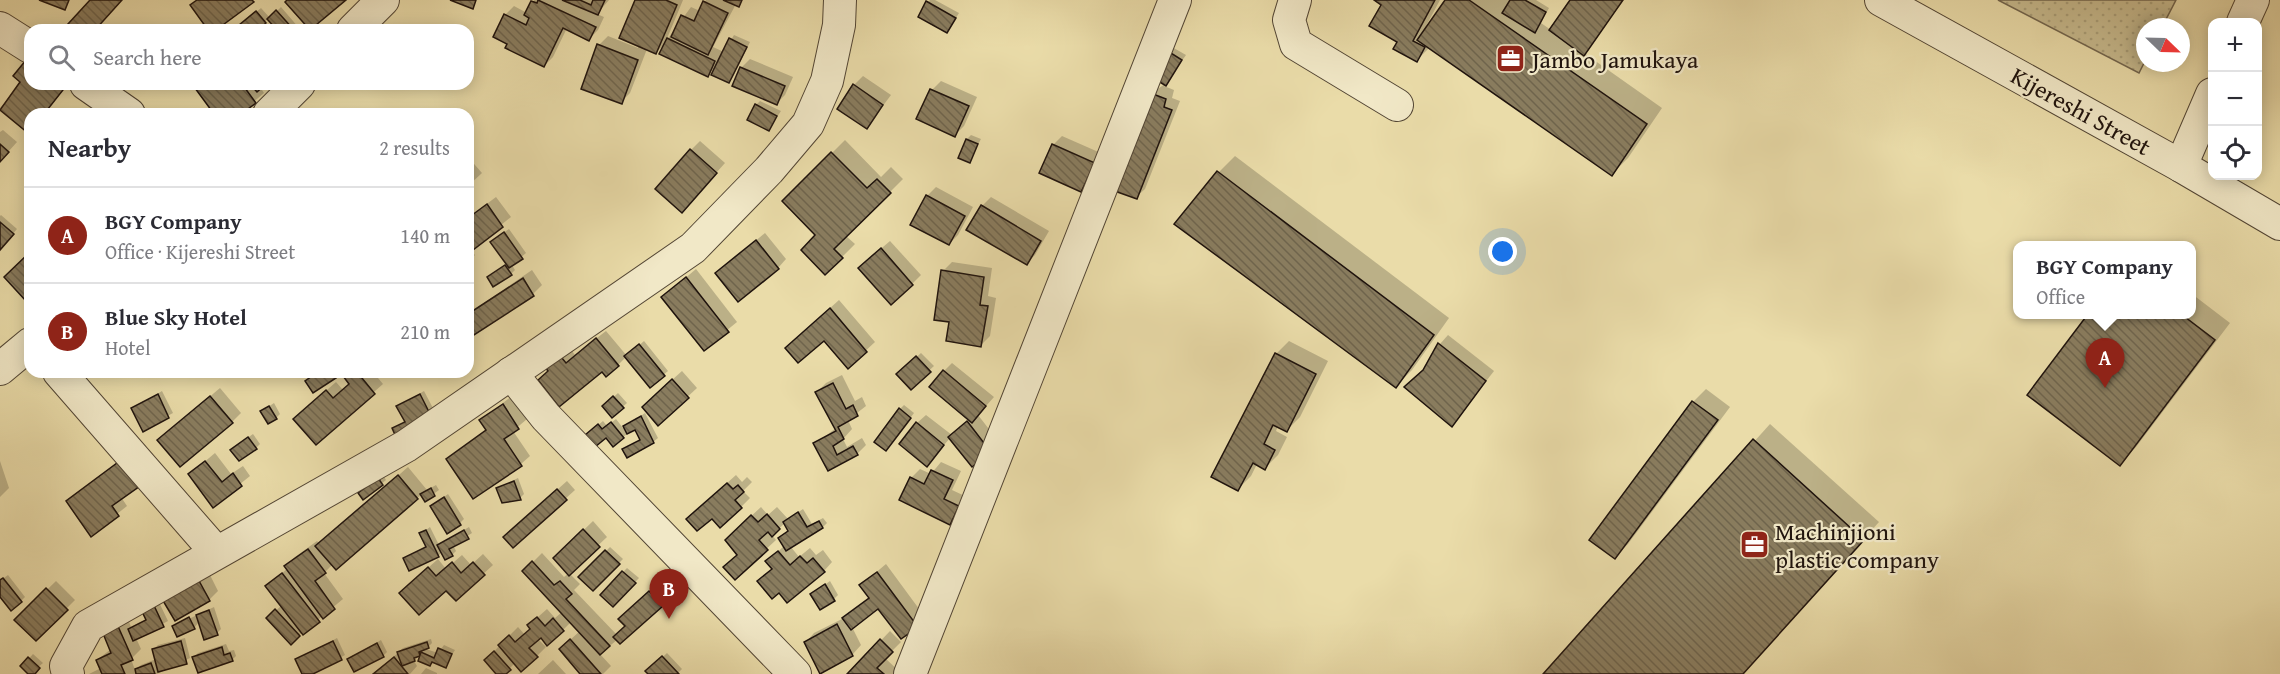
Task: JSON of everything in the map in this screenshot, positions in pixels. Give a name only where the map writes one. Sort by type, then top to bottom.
[{"type":"street","points":[[359,24],[383,0]]},
{"type":"street","points":[[68,674],[66,666],[88,626],[406,447],[511,373],[610,308],[693,248],[769,170],[808,124],[827,81],[839,25],[840,0]]},
{"type":"street","points":[[910,674],[1175,0]]},
{"type":"street","points":[[1295,0],[1290,20],[1296,44],[1397,105]]},
{"type":"street","name":"Kijereshi Street","points":[[1881,0],[2181,166],[2280,224]]},
{"type":"street","points":[[2245,18],[2253,0]]},
{"type":"street","points":[[0,28],[24,43]]},
{"type":"street","points":[[95,90],[120,108]]},
{"type":"street","points":[[275,108],[293,90]]},
{"type":"street","points":[[2181,166],[2208,103]]},
{"type":"street","points":[[0,369],[24,349]]},
{"type":"street","points":[[511,373],[546,417],[795,674]]},
{"type":"street","points":[[64,378],[216,552]]},
{"type":"shaded area","points":[[1998,0],[2176,0],[2167,18],[2136,18],[2136,71]]},
{"type":"building","points":[[39,0],[69,0],[65,10]]},
{"type":"building","points":[[90,0],[122,0],[100,24],[68,24]]},
{"type":"building","points":[[197,0],[252,0],[254,2],[224,24],[204,24],[190,5]]},
{"type":"building","points":[[287,0],[346,0],[317,24],[305,24],[285,2]]},
{"type":"building","points":[[450,0],[476,0],[473,9]]},
{"type":"building","points":[[538,0],[596,27],[589,41],[563,28],[544,67],[505,48],[507,44],[493,37],[504,14],[526,25],[529,18],[524,15],[531,1],[537,3]]},
{"type":"building","points":[[562,0],[580,0],[591,5],[593,0],[605,0],[598,15]]},
{"type":"building","points":[[635,0],[666,0],[677,5],[656,54],[619,38]]},
{"type":"building","points":[[723,0],[742,0],[739,7]]},
{"type":"building","points":[[1374,0],[1435,0],[1413,41],[1425,47],[1417,62],[1393,49],[1397,42],[1369,26],[1381,5]]},
{"type":"building","points":[[1445,0],[1469,0],[1647,124],[1612,176],[1417,40]]},
{"type":"building","points":[[1510,0],[1525,0],[1546,12],[1535,33],[1502,13]]},
{"type":"building","points":[[1570,0],[1623,0],[1584,56],[1549,30]]},
{"type":"building","points":[[703,1],[728,13],[708,55],[671,37],[681,15],[694,21]]},
{"type":"building","points":[[926,1],[956,18],[947,33],[918,17]]},
{"type":"building","points":[[276,10],[289,24],[272,24],[267,19]]},
{"type":"building","points":[[256,11],[266,23],[265,24],[240,24]]},
{"type":"building","points":[[667,38],[715,61],[708,77],[659,54]]},
{"type":"building","points":[[729,38],[747,47],[729,83],[711,75]]},
{"type":"building","points":[[597,44],[638,60],[622,104],[581,89]]},
{"type":"building","points":[[1166,50],[1182,60],[1166,86],[1150,76]]},
{"type":"building","points":[[24,62],[24,90],[63,90],[49,108],[24,108],[24,130],[0,110],[20,82],[13,76]]},
{"type":"building","points":[[740,67],[785,86],[777,105],[732,86]]},
{"type":"building","points":[[853,84],[883,105],[867,129],[837,109]]},
{"type":"building","points":[[930,89],[969,106],[955,137],[916,119]]},
{"type":"building","points":[[196,90],[246,90],[256,103],[249,108],[210,108]]},
{"type":"building","points":[[1153,94],[1166,99],[1164,107],[1172,110],[1137,199],[1109,189]]},
{"type":"building","points":[[755,104],[777,116],[769,131],[747,120]]},
{"type":"building","points":[[966,139],[978,144],[970,163],[958,158]]},
{"type":"building","points":[[0,144],[9,152],[0,162]]},
{"type":"building","points":[[1052,144],[1095,163],[1081,192],[1039,173]]},
{"type":"building","points":[[690,149],[717,173],[682,213],[655,189]]},
{"type":"building","points":[[831,152],[867,188],[877,179],[891,193],[834,249],[843,258],[825,275],[801,250],[815,235],[782,201]]},
{"type":"building","points":[[1217,171],[1434,335],[1396,388],[1174,224]]},
{"type":"building","points":[[926,195],[965,216],[949,245],[910,225]]},
{"type":"building","points":[[487,204],[503,227],[474,249],[474,214]]},
{"type":"building","points":[[981,205],[1041,241],[1027,265],[966,230]]},
{"type":"building","points":[[0,222],[14,234],[0,250]]},
{"type":"building","points":[[504,232],[523,259],[509,268],[490,242]]},
{"type":"building","points":[[756,240],[779,269],[738,302],[715,273]]},
{"type":"building","points":[[881,248],[913,285],[891,305],[858,268]]},
{"type":"building","points":[[24,258],[24,299],[4,277]]},
{"type":"building","points":[[505,265],[512,275],[493,287],[487,277]]},
{"type":"building","points":[[941,270],[984,277],[980,305],[988,306],[981,347],[946,341],[949,322],[934,320]]},
{"type":"building","points":[[686,277],[729,332],[704,351],[661,297]]},
{"type":"building","points":[[523,278],[534,296],[474,335],[474,310]]},
{"type":"building","points":[[830,308],[867,352],[848,369],[824,341],[798,363],[785,348]]},
{"type":"building","points":[[2084,319],[2188,319],[2215,340],[2120,466],[2027,395]]},
{"type":"building","points":[[596,338],[619,366],[606,377],[602,372],[559,407],[538,380],[548,371],[539,359],[553,347],[566,363]]},
{"type":"building","points":[[1438,343],[1486,381],[1452,427],[1404,387],[1423,370]]},
{"type":"building","points":[[639,344],[665,376],[650,388],[624,356]]},
{"type":"building","points":[[1275,353],[1316,374],[1287,432],[1273,425],[1264,444],[1275,450],[1265,470],[1253,463],[1238,491],[1211,477]]},
{"type":"building","points":[[916,356],[931,372],[911,390],[896,374]]},
{"type":"building","points":[[943,370],[986,406],[972,423],[929,387]]},
{"type":"building","points":[[309,378],[336,378],[313,393],[305,381]]},
{"type":"building","points":[[344,378],[362,378],[375,394],[316,445],[293,419],[326,390],[333,398],[349,384]]},
{"type":"building","points":[[672,379],[689,398],[658,426],[642,407]]},
{"type":"building","points":[[833,383],[846,409],[853,405],[858,416],[838,427],[844,439],[833,446],[837,455],[853,446],[858,455],[828,471],[813,443],[836,431],[815,392]]},
{"type":"building","points":[[158,394],[169,418],[143,432],[131,408]]},
{"type":"building","points":[[420,394],[432,418],[396,437],[392,428],[405,422],[396,406]]},
{"type":"building","points":[[210,396],[233,423],[180,467],[157,440]]},
{"type":"building","points":[[613,396],[624,408],[612,418],[602,406]]},
{"type":"building","points":[[1692,401],[1718,420],[1615,559],[1589,540]]},
{"type":"building","points":[[503,404],[519,429],[504,439],[522,466],[473,499],[446,459],[486,430],[479,420]]},
{"type":"building","points":[[269,406],[277,419],[268,424],[260,411]]},
{"type":"building","points":[[899,408],[911,418],[886,451],[874,442]]},
{"type":"building","points":[[641,416],[654,443],[627,458],[622,449],[640,440],[635,430],[627,434],[623,426]]},
{"type":"building","points":[[967,421],[991,452],[972,467],[948,437]]},
{"type":"building","points":[[611,422],[624,438],[613,447],[606,438],[595,447],[585,435],[598,424],[602,429]]},
{"type":"building","points":[[916,422],[944,445],[927,467],[899,444]]},
{"type":"building","points":[[248,437],[257,449],[239,461],[230,450]]},
{"type":"building","points":[[1753,439],[1864,540],[1743,674],[1543,674]]},
{"type":"building","points":[[121,460],[140,486],[112,506],[119,516],[91,537],[66,501]]},
{"type":"building","points":[[205,461],[222,482],[233,473],[242,486],[213,508],[188,474]]},
{"type":"building","points":[[931,470],[953,480],[944,499],[959,506],[950,525],[899,500],[910,477],[924,484]]},
{"type":"building","points":[[398,475],[418,499],[336,570],[315,546]]},
{"type":"building","points":[[378,478],[383,485],[363,500],[358,493]]},
{"type":"building","points":[[514,481],[521,500],[502,503],[496,488]]},
{"type":"building","points":[[727,483],[733,489],[738,485],[744,492],[735,500],[742,508],[720,528],[712,519],[697,531],[686,519]]},
{"type":"building","points":[[431,488],[435,496],[425,502],[420,494]]},
{"type":"building","points":[[557,489],[567,500],[513,548],[503,537]]},
{"type":"building","points":[[444,497],[461,525],[447,534],[430,506]]},
{"type":"building","points":[[798,512],[807,527],[819,521],[823,528],[786,551],[778,538],[788,531],[783,522]]},
{"type":"building","points":[[767,514],[780,529],[772,537],[768,532],[759,540],[768,550],[735,580],[723,567],[737,555],[725,540],[751,515],[758,522]]},
{"type":"building","points":[[583,529],[600,547],[569,576],[553,558]]},
{"type":"building","points":[[426,530],[439,557],[409,571],[403,558],[426,547],[419,533]]},
{"type":"building","points":[[464,530],[469,539],[449,549],[453,556],[445,560],[437,545]]},
{"type":"building","points":[[308,549],[326,573],[315,581],[335,609],[323,619],[284,566]]},
{"type":"building","points":[[605,550],[620,564],[593,591],[578,577]]},
{"type":"building","points":[[778,551],[790,565],[800,556],[807,563],[813,558],[825,572],[787,603],[779,593],[772,599],[757,581],[772,569],[765,561]]},
{"type":"building","points":[[532,561],[554,585],[560,581],[572,594],[566,599],[610,646],[600,655],[522,571]]},
{"type":"building","points":[[452,562],[461,573],[473,562],[485,575],[456,601],[446,591],[419,615],[399,593],[428,567],[436,576]]},
{"type":"building","points":[[622,571],[636,583],[613,607],[600,595]]},
{"type":"building","points":[[877,572],[918,627],[901,639],[878,609],[851,630],[842,618],[869,598],[859,585]]},
{"type":"building","points":[[282,573],[320,622],[303,635],[265,586]]},
{"type":"building","points":[[3,578],[22,602],[11,611],[0,597],[0,580]]},
{"type":"building","points":[[198,579],[210,601],[175,621],[162,599]]},
{"type":"building","points":[[825,584],[835,601],[820,610],[810,594]]},
{"type":"building","points":[[46,588],[68,610],[36,641],[14,620]]},
{"type":"building","points":[[649,591],[663,606],[620,644],[613,637],[625,626],[618,619]]},
{"type":"building","points":[[150,597],[164,627],[133,641],[128,629],[146,620],[138,603]]},
{"type":"building","points":[[275,609],[300,636],[291,645],[266,618]]},
{"type":"building","points":[[209,610],[218,635],[204,640],[196,615]]},
{"type":"building","points":[[189,617],[195,629],[177,637],[172,626]]},
{"type":"building","points":[[537,617],[545,626],[553,618],[564,631],[547,646],[541,638],[529,648],[538,657],[521,672],[498,645],[509,635],[515,642],[530,629],[527,625]]},
{"type":"building","points":[[117,624],[133,660],[121,665],[125,674],[102,674],[96,660],[111,653],[102,631]]},
{"type":"building","points":[[837,624],[853,656],[820,674],[804,642]]},
{"type":"building","points":[[570,639],[601,674],[580,674],[559,649]]},
{"type":"building","points":[[880,639],[893,652],[877,668],[884,674],[847,674]]},
{"type":"building","points":[[181,641],[187,664],[158,672],[152,649]]},
{"type":"building","points":[[333,641],[342,660],[313,674],[302,674],[295,659]]},
{"type":"building","points":[[427,642],[429,648],[419,652],[420,656],[414,658],[415,661],[402,666],[397,652]]},
{"type":"building","points":[[377,643],[384,657],[354,672],[347,659]]},
{"type":"building","points":[[222,647],[224,655],[230,653],[233,661],[198,673],[192,657]]},
{"type":"building","points":[[438,648],[452,654],[446,668],[432,662],[430,666],[418,661],[421,652],[434,658]]},
{"type":"building","points":[[494,651],[511,670],[506,674],[496,674],[484,660]]},
{"type":"building","points":[[662,656],[679,674],[648,674],[645,671]]},
{"type":"building","points":[[28,657],[40,668],[35,674],[28,674],[20,666]]},
{"type":"building","points":[[394,657],[408,674],[373,674]]},
{"type":"building","points":[[151,663],[155,674],[136,674],[135,669]]},
{"type":"place","name":"Jambo Jamukaya","points":[[1511,59]]},
{"type":"place","name":"BGY Company","points":[[2105,388]]},
{"type":"place","name":"Machinjioni plastic company","points":[[1754,545]]},
{"type":"place","name":"Blue Sky Hotel","points":[[669,619]]}]
